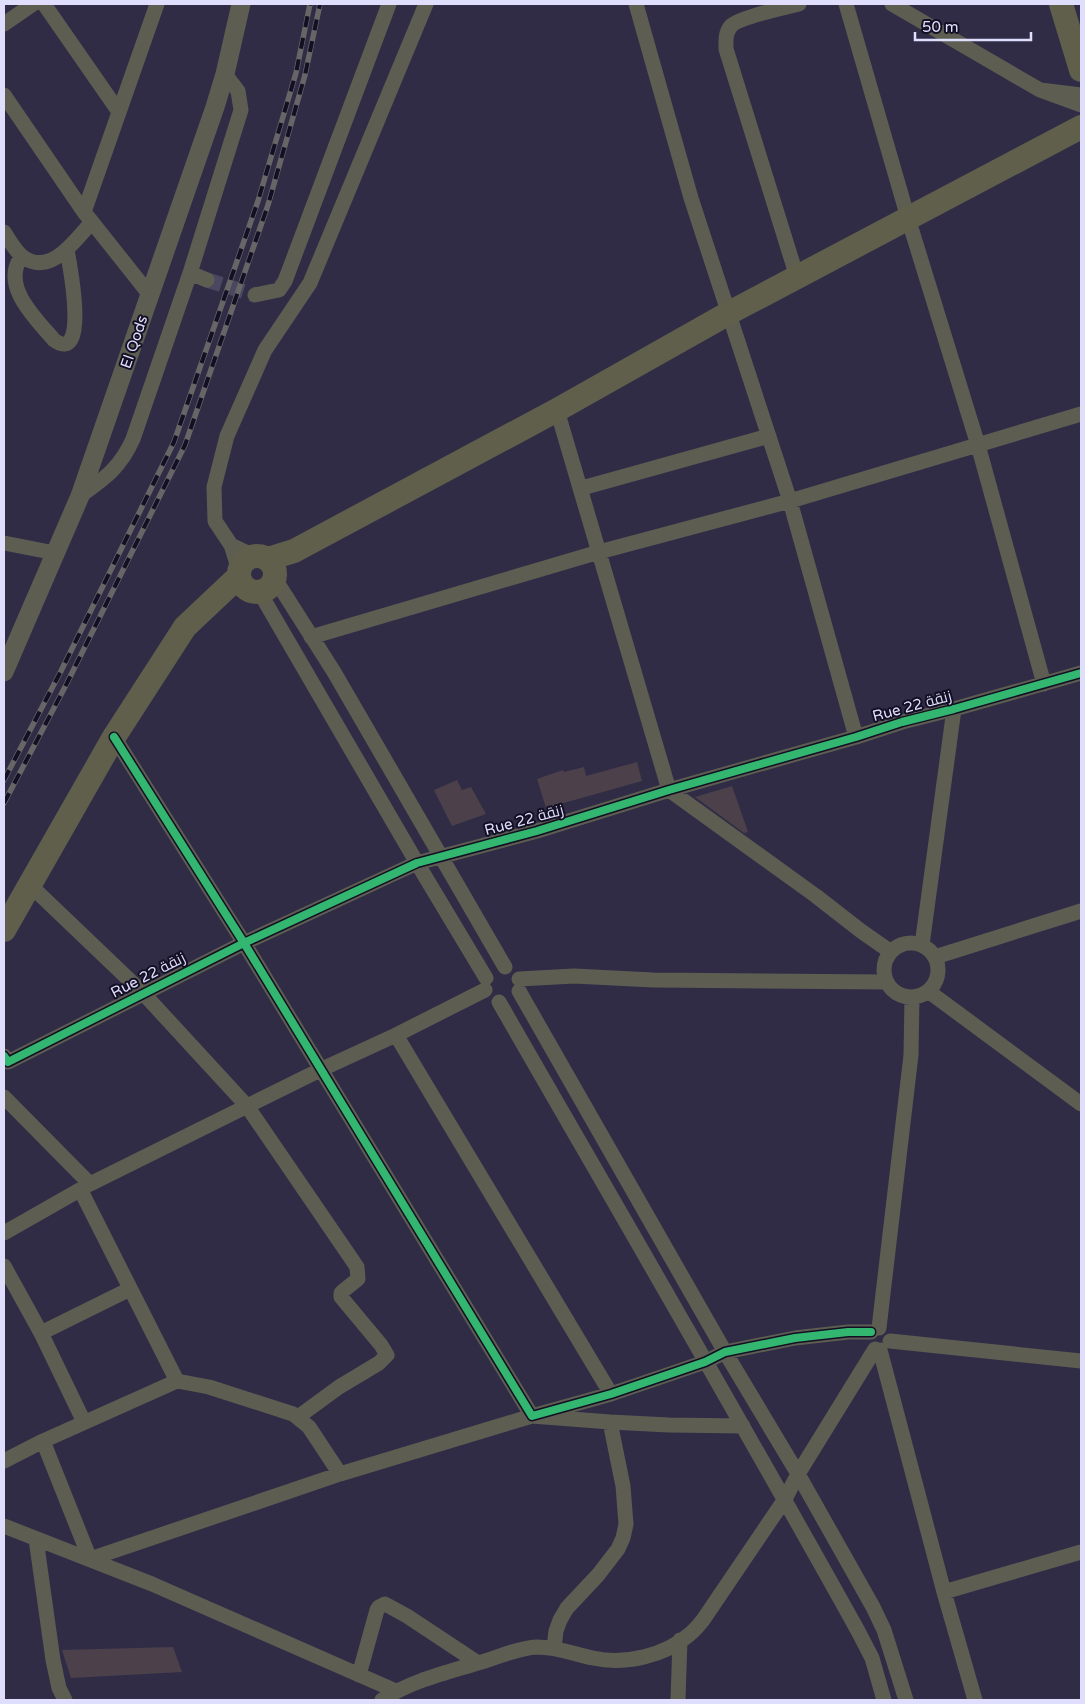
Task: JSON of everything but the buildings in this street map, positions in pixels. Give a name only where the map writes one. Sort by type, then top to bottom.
[{"type":"main road","points":[[1061,4],[1081,70]]},
{"type":"main road","points":[[1040,149],[1081,109]]},
{"type":"main road","points":[[4,930],[114,737],[186,626],[211,603],[294,551],[558,410],[729,313],[1081,127]]},
{"type":"street","points":[[4,24],[33,4]]},
{"type":"street","points":[[44,4],[119,112]]},
{"type":"street","points":[[4,232],[22,256],[38,264],[51,261],[67,250],[88,217],[119,112],[157,4]]},
{"type":"street","name":"El Qods","points":[[4,672],[80,496],[226,74],[241,4]]},
{"type":"street","points":[[255,295],[279,290],[285,281],[389,4]]},
{"type":"street","points":[[426,4],[310,283],[265,350],[227,436],[214,487],[214,521],[231,545],[312,637],[506,967],[511,969],[725,1352],[798,1474],[876,1614],[886,1637],[906,1700]]},
{"type":"street","points":[[636,4],[691,198],[790,502],[856,737]]},
{"type":"street","points":[[797,277],[726,49],[726,40],[727,32],[736,22],[800,4]]},
{"type":"street","points":[[846,4],[908,218],[978,444],[1044,684]]},
{"type":"street","points":[[892,4],[1040,90],[1081,105]]},
{"type":"street","points":[[80,496],[115,468],[129,449],[190,273],[241,110],[238,91],[226,74]]},
{"type":"street","points":[[1040,90],[1081,95]]},
{"type":"street","points":[[4,95],[88,217],[150,296]]},
{"type":"street","points":[[22,256],[16,262],[12,271],[14,288],[27,310],[54,340],[66,343],[71,340],[74,334],[75,307],[67,250]]},
{"type":"street","points":[[190,273],[207,280]]},
{"type":"street","points":[[558,410],[669,790],[891,952]]},
{"type":"street","points":[[312,637],[599,552],[790,502],[1081,414]]},
{"type":"street","points":[[582,488],[769,436]]},
{"type":"street","points":[[4,543],[55,553]]},
{"type":"street","points":[[257,574],[486,984],[493,1000],[499,1002],[511,1000],[519,985]]},
{"type":"street","name":"Rue 22 زنقة","points":[[5,1061],[244,943],[417,863],[595,814],[669,790],[856,737],[902,722],[954,710],[1081,673]]},
{"type":"street","points":[[922,945],[954,710]]},
{"type":"street","points":[[114,737],[244,943],[532,1416]]},
{"type":"street","points":[[30,884],[143,993],[247,1106],[357,1267],[358,1280],[342,1291],[342,1297],[386,1352],[385,1358],[339,1387],[298,1417]]},
{"type":"street","points":[[935,957],[1081,910]]},
{"type":"street","points":[[914,943],[922,945],[930,950],[938,966],[938,976],[934,984],[928,991],[912,997],[898,993],[887,982],[884,966],[887,958],[898,946],[914,943]]},
{"type":"street","points":[[4,1233],[86,1188],[247,1106],[396,1035],[486,984],[489,972],[506,967]]},
{"type":"street","points":[[519,985],[574,976],[653,980],[887,982]]},
{"type":"street","points":[[928,991],[1081,1104]]},
{"type":"street","points":[[875,1330],[910,1055],[912,997]]},
{"type":"street","points":[[499,1002],[785,1499],[872,1658],[884,1700]]},
{"type":"street","points":[[396,1035],[611,1394]]},
{"type":"street","points":[[4,1097],[86,1188],[130,1289],[177,1382]]},
{"type":"street","points":[[4,1266],[41,1333],[84,1422]]},
{"type":"street","points":[[41,1333],[130,1289]]},
{"type":"street","points":[[90,1560],[340,1474],[611,1394],[705,1362],[725,1352],[795,1338],[875,1330],[888,1332],[881,1346],[798,1474],[785,1499],[703,1620],[690,1634],[647,1656],[621,1660],[595,1659],[554,1648],[521,1649],[428,1678],[396,1691],[382,1700]]},
{"type":"street","points":[[881,1346],[1081,1361]]},
{"type":"street","points":[[881,1346],[944,1592],[976,1700]]},
{"type":"street","points":[[4,1461],[84,1422],[177,1382],[209,1387],[298,1417],[309,1427],[340,1474]]},
{"type":"street","points":[[532,1416],[610,1422],[743,1426]]},
{"type":"street","points":[[554,1648],[556,1631],[567,1608],[598,1575],[618,1549],[623,1538],[626,1524],[623,1486],[610,1422]]},
{"type":"street","points":[[43,1441],[90,1560]]},
{"type":"street","points":[[4,1526],[152,1584],[396,1691]]},
{"type":"street","points":[[36,1539],[53,1660],[59,1688],[65,1700]]},
{"type":"street","points":[[944,1592],[1081,1552]]},
{"type":"street","points":[[359,1675],[377,1610],[379,1606],[385,1604],[407,1616],[478,1663]]},
{"type":"street","points":[[678,1700],[680,1640]]},
{"type":"tunnel","points":[[207,280],[255,295]]},
{"type":"railway","points":[[4,780],[61,671],[174,442],[258,201],[296,73],[310,4]]},
{"type":"railway","points":[[4,803],[66,685],[185,445],[268,205],[305,75],[320,4]]},
{"type":"cycle path","points":[[4,1056],[8,1062],[244,943],[417,863],[537,831],[669,790],[856,737],[902,722],[1081,673]]},
{"type":"cycle path","points":[[114,737],[244,943],[532,1416],[611,1394],[705,1362],[725,1352],[795,1338],[848,1332],[871,1332]]}]
